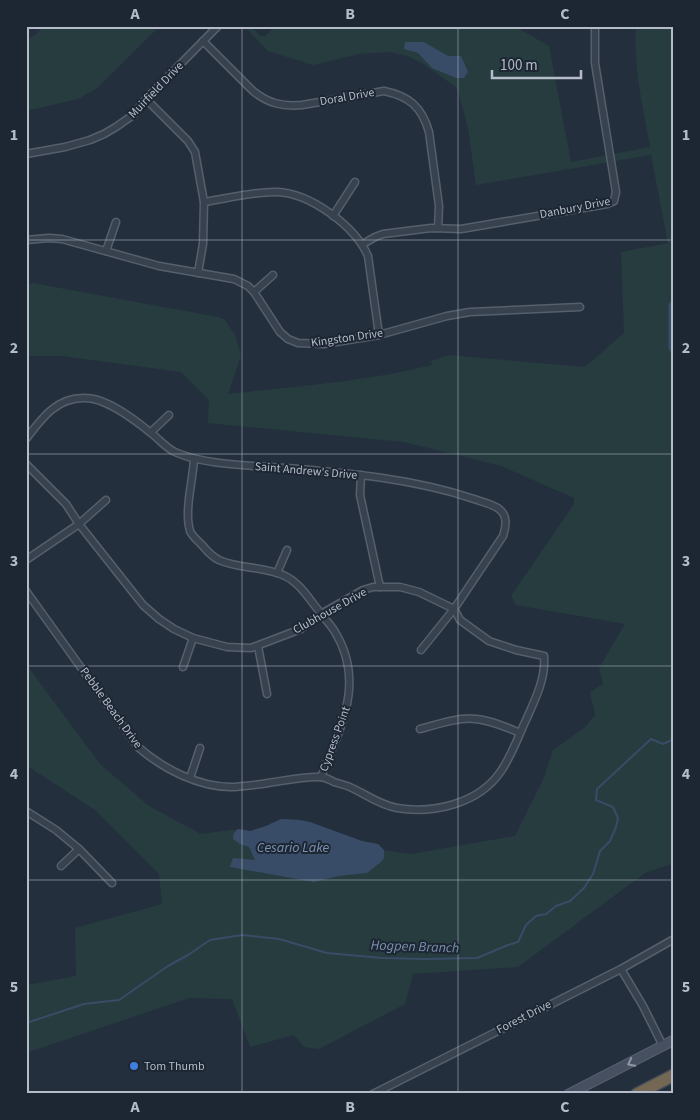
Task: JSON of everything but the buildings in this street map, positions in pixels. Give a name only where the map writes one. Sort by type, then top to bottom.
[{"type":"highway","points":[[638,1094],[674,1075]]},
{"type":"main road","points":[[569,1094],[674,1040]]},
{"type":"street","name":"Muirfield Drive","points":[[26,154],[65,147],[104,134],[133,115],[146,98],[218,26]]},
{"type":"street","name":"Danbury Drive","points":[[363,244],[375,236],[383,234],[438,228],[461,229],[607,204],[614,201],[616,192],[595,63],[595,26]]},
{"type":"street","name":"Doral Drive","points":[[204,41],[260,97],[275,104],[302,105],[384,91],[397,94],[412,102],[426,120],[439,206],[438,228]]},
{"type":"street","points":[[146,98],[188,141],[195,152],[204,202],[203,244],[198,273]]},
{"type":"street","points":[[332,216],[355,182]]},
{"type":"street","points":[[204,202],[275,191],[297,195],[345,224],[363,244],[371,269],[379,335]]},
{"type":"street","points":[[106,251],[116,222]]},
{"type":"street","name":"Kingston Drive","points":[[26,240],[62,239],[132,260],[234,279],[248,286],[254,292],[272,323],[288,339],[298,343],[324,344],[379,335],[447,316],[470,312],[580,307]]},
{"type":"street","points":[[254,292],[273,275]]},
{"type":"street","name":"Saint Andrew's Drive","points":[[26,439],[51,410],[66,400],[87,397],[108,403],[151,432],[168,448],[194,459],[360,475],[438,488],[498,508],[503,513],[506,526],[503,536],[454,609]]},
{"type":"street","points":[[151,432],[169,415]]},
{"type":"street","name":"Cypress Point","points":[[194,459],[188,509],[189,523],[194,537],[219,561],[260,568],[285,576],[293,581],[335,632],[343,648],[349,669],[350,696],[340,731],[321,777]]},
{"type":"street","name":"Clubhouse Drive","points":[[26,464],[66,504],[79,524],[142,605],[174,629],[193,638],[226,647],[251,648],[301,629],[321,614],[363,590],[380,586],[400,587],[419,592],[454,609],[460,620],[489,641],[516,650],[544,656]]},
{"type":"street","points":[[360,475],[360,495],[380,586]]},
{"type":"street","points":[[26,560],[79,524],[106,500]]},
{"type":"street","points":[[277,573],[287,550]]},
{"type":"street","name":"Pebble Beach Drive","points":[[26,591],[138,747],[165,768],[214,785],[233,787],[321,777],[352,788],[367,797],[394,808],[419,811],[438,809],[471,797],[484,788],[500,772],[535,701],[545,668],[544,656]]},
{"type":"street","points":[[421,650],[454,609]]},
{"type":"street","points":[[183,667],[193,638]]},
{"type":"street","points":[[258,646],[267,694]]},
{"type":"street","points":[[420,729],[457,718],[468,717],[492,721],[520,733]]},
{"type":"street","points":[[190,778],[200,748]]},
{"type":"street","points":[[26,811],[56,830],[79,849],[112,883]]},
{"type":"street","points":[[61,866],[79,849]]},
{"type":"street","name":"Forest Drive","points":[[373,1094],[621,968],[674,939]]},
{"type":"street","points":[[621,968],[663,1046]]},
{"type":"green space","points":[[44,26],[160,26],[96,89],[78,99],[26,111],[26,41]]},
{"type":"green space","points":[[244,26],[251,26],[260,36],[265,36],[275,26],[514,26],[549,46],[571,162],[650,147],[637,72],[636,26],[674,26],[674,863],[645,873],[518,967],[413,974],[405,1004],[319,1049],[304,1047],[294,1035],[250,1047],[232,999],[189,998],[26,1053],[26,985],[76,976],[75,928],[162,904],[159,874],[95,810],[26,765],[26,664],[100,764],[149,806],[201,834],[238,829],[250,831],[281,819],[300,820],[362,841],[378,844],[384,850],[411,854],[515,836],[543,780],[553,750],[584,728],[595,715],[590,692],[603,684],[599,668],[625,624],[516,605],[511,596],[574,504],[574,498],[501,466],[404,442],[208,423],[209,400],[181,372],[62,356],[26,356],[26,285],[33,283],[218,317],[225,320],[235,335],[241,355],[228,394],[381,376],[432,365],[431,361],[449,355],[585,367],[624,333],[621,252],[668,243],[651,155],[476,185],[468,128],[457,88],[422,63],[408,56],[388,52],[359,54],[313,65],[268,51]]},
{"type":"water","points":[[405,42],[424,42],[448,56],[461,56],[468,72],[464,78],[456,78],[432,68],[418,53],[404,49]]},
{"type":"water","name":"Cesario Lake","points":[[281,819],[310,822],[362,841],[378,844],[384,850],[384,858],[367,873],[338,876],[314,882],[230,867],[233,858],[255,860],[249,847],[233,839],[234,833],[238,829],[250,831]]},
{"type":"waterway","points":[[674,306],[674,347]]},
{"type":"waterway","name":"Hogpen Branch","points":[[26,1023],[84,1004],[119,1000],[210,940],[242,935],[279,939],[327,953],[382,958],[426,959],[477,958],[518,942],[526,925],[536,916],[546,914],[556,906],[570,901],[584,888],[593,874],[600,851],[610,841],[618,818],[613,807],[596,800],[597,789],[651,739],[663,744],[674,739]]},
{"type":"place","name":"Tom Thumb","points":[[134,1066]]}]
